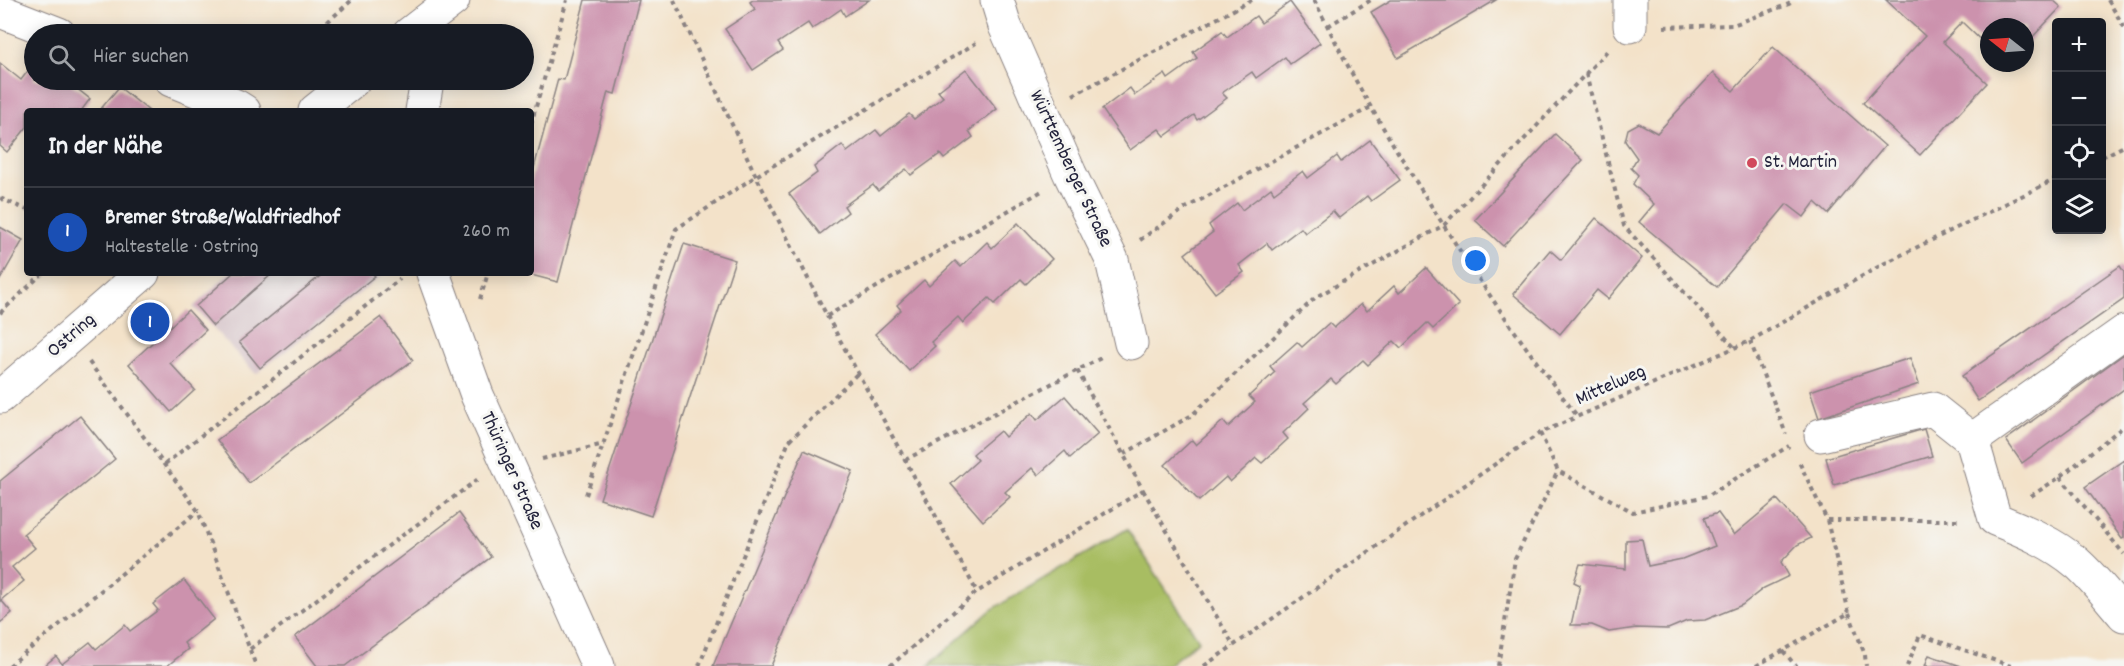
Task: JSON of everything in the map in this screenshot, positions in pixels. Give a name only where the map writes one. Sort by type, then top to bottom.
[{"type":"street","points":[[423,24],[453,0]]},
{"type":"street","points":[[0,11],[33,24]]},
{"type":"street","name":"Württemberger Straße","points":[[1001,13],[1070,174],[1112,260],[1131,343]]},
{"type":"street","points":[[196,90],[239,108]]},
{"type":"street","points":[[319,108],[341,90]]},
{"type":"street","points":[[422,108],[426,90]]},
{"type":"street","name":"Ostring","points":[[0,398],[140,276]]},
{"type":"street","name":"Thüringer Straße","points":[[434,276],[477,395],[598,666]]},
{"type":"street","points":[[1972,440],[2124,332]]},
{"type":"street","points":[[1821,435],[1933,409],[1972,440],[1995,519],[2048,543],[2078,564],[2124,615]]},
{"type":"path","points":[[325,24],[352,0]]},
{"type":"path","points":[[534,114],[567,0]]},
{"type":"path","points":[[675,0],[756,176],[827,316],[977,592]]},
{"type":"path","points":[[1043,111],[1252,0]]},
{"type":"path","points":[[1314,0],[1371,107],[1444,225],[1533,359],[1578,417]]},
{"type":"path","points":[[1328,26],[1371,0]]},
{"type":"path","points":[[1124,454],[1192,415],[1316,297],[1444,225],[1586,73],[1630,13],[1678,28],[1733,26],[1789,4],[1793,0]]},
{"type":"path","points":[[2108,0],[2124,27]]},
{"type":"path","points":[[586,495],[676,230],[1001,13]]},
{"type":"path","points":[[1586,73],[1624,226],[1735,348]]},
{"type":"path","points":[[1112,260],[1184,209],[1371,107]]},
{"type":"path","points":[[2106,155],[2124,146]]},
{"type":"path","points":[[827,316],[1070,174]]},
{"type":"path","name":"Mittelweg","points":[[1204,666],[1540,433],[1735,348],[1886,263],[2054,180]]},
{"type":"path","points":[[0,198],[24,209]]},
{"type":"path","points":[[0,313],[40,276]]},
{"type":"path","points":[[165,464],[403,276]]},
{"type":"path","points":[[70,338],[198,511],[256,666]]},
{"type":"path","points":[[905,460],[1131,343]]},
{"type":"path","points":[[1077,370],[1143,490],[1234,646]]},
{"type":"path","points":[[699,666],[789,441],[858,373]]},
{"type":"path","points":[[2124,426],[2060,477],[2124,554]]},
{"type":"path","points":[[1540,433],[1557,471],[1633,512],[1707,496],[1791,445],[1821,435]]},
{"type":"path","points":[[250,649],[507,463],[604,444]]},
{"type":"path","points":[[1498,666],[1515,559],[1557,471]]},
{"type":"path","points":[[890,666],[977,592],[1143,490]]},
{"type":"path","points":[[9,666],[198,511]]},
{"type":"path","points":[[1866,666],[1865,655],[1849,613],[1827,520],[1995,519]]},
{"type":"path","points":[[1756,666],[1849,613]]},
{"type":"path","points":[[1907,666],[1920,635],[2011,666]]},
{"type":"path","points":[[1783,651],[1796,666]]},
{"type":"shaded area","points":[[226,276],[382,276],[256,374],[193,307]]},
{"type":"green space","points":[[1127,529],[1199,640],[1167,666],[928,666],[991,610]]},
{"type":"building","points":[[585,0],[639,0],[615,94],[608,92],[558,282],[534,276],[534,168],[558,79],[564,80]]},
{"type":"building","points":[[753,0],[869,0],[845,16],[841,9],[812,29],[808,23],[778,43],[783,50],[753,70],[725,29],[755,9],[750,2]]},
{"type":"building","points":[[1391,0],[1496,0],[1398,58],[1371,12]]},
{"type":"building","points":[[1886,0],[2053,0],[2061,7],[2034,36],[2034,18],[1980,18],[1980,39],[1962,22],[1943,42],[1987,83],[1920,155],[1863,103],[1925,36]]},
{"type":"building","points":[[1290,2],[1320,43],[1290,64],[1285,57],[1256,78],[1252,72],[1222,93],[1227,98],[1197,120],[1194,115],[1165,136],[1159,129],[1130,150],[1102,109],[1130,88],[1135,95],[1165,74],[1168,79],[1197,58],[1193,52],[1222,31],[1227,37],[1256,16],[1261,23]]},
{"type":"building","name":"St. Martin","points":[[1773,47],[1885,146],[1828,214],[1815,202],[1804,217],[1787,204],[1717,287],[1639,222],[1654,204],[1633,184],[1638,175],[1631,168],[1637,158],[1625,141],[1628,129],[1639,123],[1657,133],[1713,73],[1733,91]]},
{"type":"building","points":[[0,63],[21,80],[24,76],[24,90],[79,90],[90,99],[83,108],[24,108],[24,131],[7,152],[0,146]]},
{"type":"building","points":[[966,69],[997,109],[969,131],[973,137],[944,159],[940,154],[911,175],[906,169],[878,191],[873,185],[844,206],[848,212],[820,234],[789,194],[817,173],[814,167],[842,145],[847,152],[876,130],[881,136],[909,114],[914,119],[943,97],[938,91]]},
{"type":"building","points":[[116,90],[123,90],[145,108],[102,108]]},
{"type":"building","points":[[1555,134],[1583,160],[1503,246],[1475,220]]},
{"type":"building","points":[[1370,140],[1400,180],[1371,201],[1367,196],[1339,218],[1333,211],[1305,233],[1301,228],[1272,250],[1267,243],[1239,265],[1244,272],[1215,293],[1185,254],[1213,232],[1209,225],[1237,203],[1242,210],[1271,188],[1274,193],[1303,171],[1308,178],[1337,156],[1341,162]]},
{"type":"building","points":[[1596,218],[1642,258],[1608,299],[1597,290],[1560,334],[1513,294],[1550,250],[1561,260]]},
{"type":"building","points":[[1018,223],[1052,259],[1026,284],[1021,279],[995,304],[989,298],[963,323],[958,317],[931,342],[935,346],[909,371],[875,334],[901,310],[897,305],[924,280],[929,286],[955,261],[961,267],[987,242],[992,248]]},
{"type":"building","points":[[0,227],[23,240],[0,280]]},
{"type":"building","points":[[684,244],[735,260],[651,516],[600,499]]},
{"type":"building","points":[[2120,266],[2124,272],[2124,299],[1978,401],[1962,376]]},
{"type":"building","points":[[1426,268],[1459,305],[1433,329],[1427,323],[1401,348],[1394,341],[1368,365],[1363,360],[1336,384],[1331,379],[1304,403],[1309,408],[1283,433],[1288,439],[1262,463],[1256,458],[1230,482],[1226,477],[1199,501],[1165,465],[1192,440],[1196,445],[1223,421],[1228,427],[1255,402],[1249,396],[1275,372],[1270,366],[1297,342],[1302,347],[1329,323],[1334,328],[1361,304],[1367,311],[1394,286],[1399,293]]},
{"type":"building","points":[[230,276],[270,276],[213,326],[196,306]]},
{"type":"building","points":[[320,276],[375,276],[260,368],[239,342]]},
{"type":"building","points":[[188,310],[206,330],[170,363],[195,390],[171,412],[129,364]]},
{"type":"building","points":[[381,317],[413,360],[249,483],[217,440]]},
{"type":"building","points":[[2124,354],[2124,389],[2022,463],[2006,440]]},
{"type":"building","points":[[1910,358],[1919,384],[1819,418],[1810,391]]},
{"type":"building","points":[[1065,396],[1098,434],[1070,458],[1065,451],[1038,475],[1032,468],[1005,492],[1010,497],[983,521],[951,484],[978,460],[973,454],[1000,431],[1005,437],[1032,413],[1037,420]]},
{"type":"building","points":[[80,416],[115,459],[23,534],[35,548],[12,567],[24,581],[1,600],[12,613],[0,623],[0,481]]},
{"type":"building","points":[[1924,429],[1932,456],[1834,485],[1826,458]]},
{"type":"building","points":[[804,450],[853,471],[771,666],[713,666]]},
{"type":"building","points":[[2124,460],[2124,538],[2122,539],[2085,487]]},
{"type":"building","points":[[1777,499],[1811,538],[1797,545],[1781,562],[1789,576],[1764,588],[1742,605],[1705,620],[1687,621],[1668,629],[1636,628],[1609,632],[1592,625],[1571,625],[1580,585],[1574,582],[1580,564],[1626,569],[1626,540],[1642,539],[1648,566],[1682,559],[1715,546],[1704,518],[1718,513],[1734,535]]},
{"type":"building","points":[[459,513],[491,557],[345,666],[317,666],[295,637]]},
{"type":"building","points":[[184,580],[214,619],[184,643],[188,649],[167,666],[44,666],[56,656],[62,664],[90,642],[96,649],[125,625],[130,631],[158,610],[153,604]]},
{"type":"building","points":[[1929,655],[1961,666],[1925,666]]},
{"type":"place","name":"St. Martin","points":[[1752,163]]},
{"type":"place","name":"Bremer Straße/Waldfriedhof","points":[[150,322]]}]
